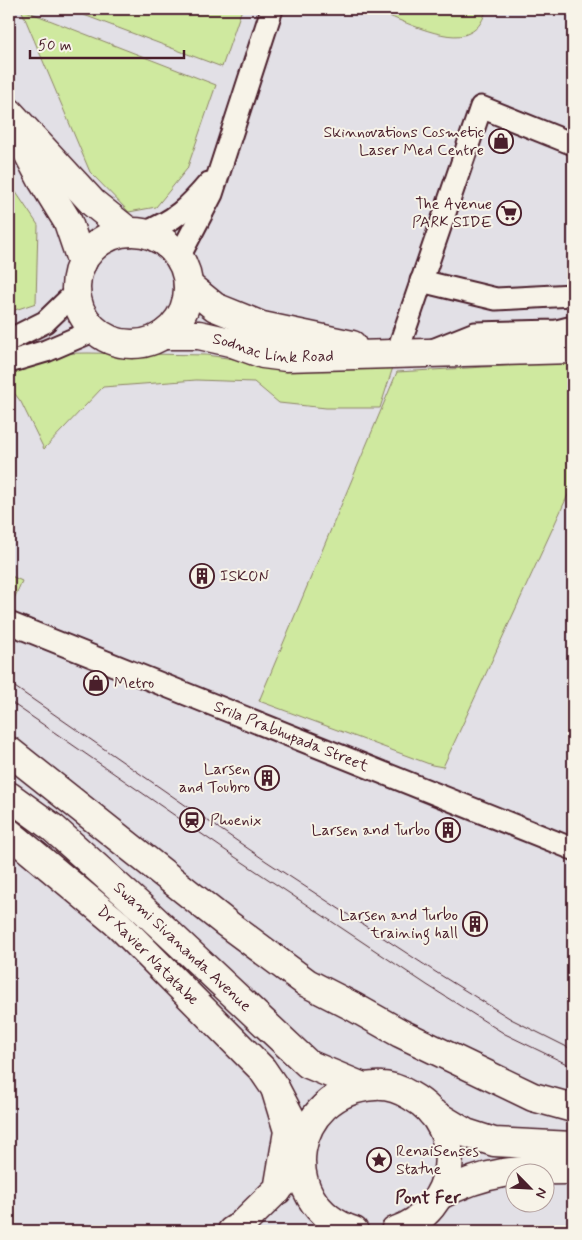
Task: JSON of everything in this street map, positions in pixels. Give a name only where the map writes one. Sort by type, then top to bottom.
[{"type":"main road","points":[[9,112],[92,202],[136,233],[163,242],[179,258],[185,270],[188,285],[187,300],[182,314],[174,326],[150,342],[121,343],[107,338],[95,330],[85,319],[79,306],[76,292],[77,277],[82,263],[102,241],[114,235],[136,233]]},
{"type":"main road","points":[[9,118],[42,180],[68,222],[82,263]]},
{"type":"main road","name":"Sodnac Link Road","points":[[188,285],[215,307],[262,326],[391,353]]},
{"type":"main road","name":"Sodnac Link Road","points":[[162,335],[199,335],[230,342],[262,354],[286,357],[573,349]]},
{"type":"main road","points":[[9,751],[226,923],[307,984],[352,1006],[400,1033],[533,1097],[573,1108]]},
{"type":"main road","name":"Swami Sivananda Avenue","points":[[9,796],[53,828],[308,1064],[363,1087]]},
{"type":"main road","name":"Dr Xavier Natatabe","points":[[9,833],[119,925],[262,1069],[275,1088]]},
{"type":"main road","points":[[232,1231],[278,1190],[302,1153],[313,1118],[330,1100],[353,1089],[377,1085],[401,1090],[422,1102],[438,1120],[447,1142],[449,1167],[435,1212]]},
{"type":"main road","points":[[275,1088],[302,1153],[306,1190],[319,1211],[339,1226],[354,1231]]},
{"type":"main road","points":[[275,1088],[288,1131],[278,1190]]},
{"type":"main road","points":[[431,1112],[466,1134],[494,1142],[573,1146]]},
{"type":"main road","points":[[395,1231],[411,1226],[435,1212],[466,1181],[511,1170],[573,1170]]},
{"type":"street","points":[[179,258],[209,201],[272,9]]},
{"type":"street","points":[[391,353],[421,281],[481,107],[573,144]]},
{"type":"street","points":[[136,233],[169,223],[192,203],[219,172]]},
{"type":"street","points":[[421,281],[496,299],[573,295]]},
{"type":"street","points":[[9,340],[45,322],[76,292]]},
{"type":"street","points":[[425,353],[475,333],[558,331],[573,327]]},
{"type":"street","points":[[9,362],[46,351],[95,330]]},
{"type":"street","name":"Srila Prabhupada Street","points":[[9,623],[573,849]]},
{"type":"green space","points":[[21,9],[216,85],[187,169],[156,207],[129,212],[90,172]]},
{"type":"green space","points":[[68,9],[242,9],[222,67]]},
{"type":"green space","points":[[372,9],[487,9],[476,29],[460,36],[435,33]]},
{"type":"green space","points":[[9,182],[38,225],[36,303],[9,312]]},
{"type":"green space","points":[[9,354],[206,355],[276,365],[394,364],[380,408],[326,408],[279,403],[254,382],[196,380],[103,387],[44,449],[21,402],[9,386]]},
{"type":"green space","points":[[573,362],[573,484],[443,767],[432,765],[259,701],[397,372]]},
{"type":"green space","points":[[9,575],[22,581],[9,610]]},
{"type":"tram line","points":[[9,683],[266,861],[434,971],[511,1019],[573,1050]]},
{"type":"tram line","points":[[9,701],[235,857],[427,985],[505,1034],[573,1067]]},
{"type":"place","name":"Skinnovations Cosmetic Laser Med Centre","points":[[501,141]]},
{"type":"place","name":"The Avenue PARK SIDE","points":[[509,213]]},
{"type":"place","name":"ISKON","points":[[202,576]]},
{"type":"place","name":"Metro","points":[[96,683]]},
{"type":"place","name":"Larsen and Toubro","points":[[267,778]]},
{"type":"place","name":"Phoenix","points":[[192,820]]},
{"type":"place","name":"Larsen and Turbo","points":[[448,830]]},
{"type":"place","name":"Larsen and Turbo training hall","points":[[475,924]]},
{"type":"place","name":"RenaiSenses Statue","points":[[379,1160]]},
{"type":"district","name":"Pont Fer","points":[[428,1198]]}]
